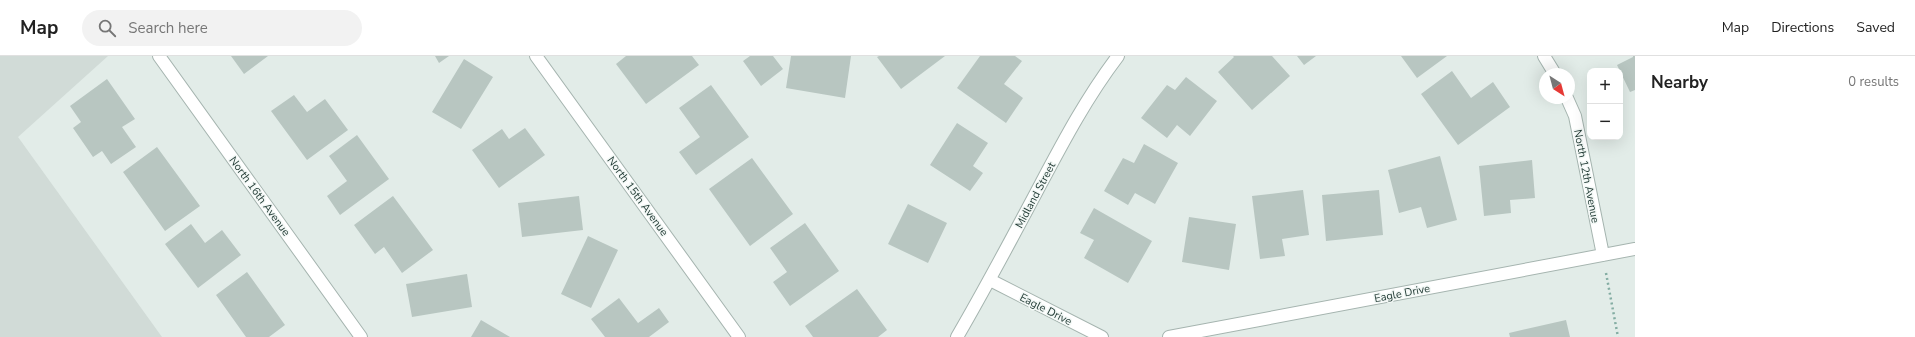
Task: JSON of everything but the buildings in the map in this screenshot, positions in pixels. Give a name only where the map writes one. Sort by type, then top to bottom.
[{"type":"street","name":"North 16th Avenue","points":[[159,56],[361,337]]},
{"type":"street","name":"North 15th Avenue","points":[[536,56],[739,337]]},
{"type":"street","name":"Midland Street","points":[[957,337],[990,280],[1070,129],[1100,80],[1118,56]]},
{"type":"street","points":[[1544,56],[1551,68]]},
{"type":"street","name":"North 12th Avenue","points":[[1570,104],[1575,116],[1603,255]]},
{"type":"street","name":"Eagle Drive","points":[[1169,337],[1635,249]]},
{"type":"street","name":"Eagle Drive","points":[[990,280],[1102,337]]},
{"type":"path","points":[[1603,255],[1618,337]]},
{"type":"shaded area","points":[[0,56],[108,56],[18,137],[162,337],[0,337]]}]
